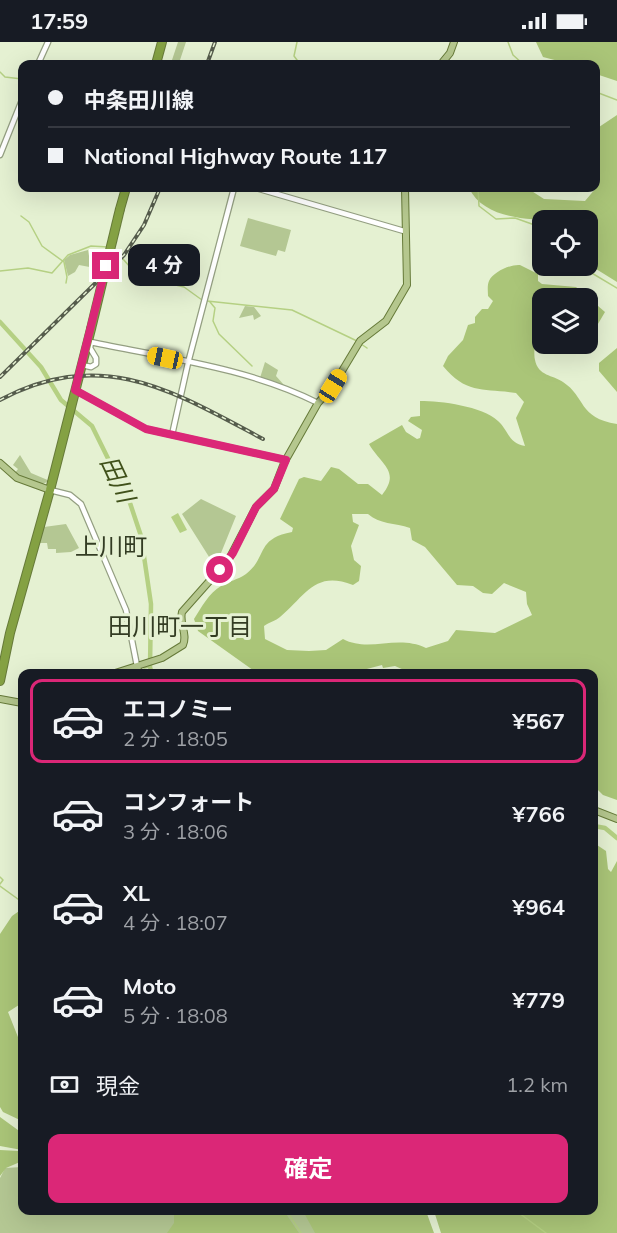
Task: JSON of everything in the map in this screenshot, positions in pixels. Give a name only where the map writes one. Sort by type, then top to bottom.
[{"type":"highway","points":[[157,60],[162,42]]},
{"type":"highway","points":[[0,681],[10,634],[50,489],[125,192]]},
{"type":"main road","points":[[444,60],[450,53],[453,42]]},
{"type":"main road","points":[[139,669],[183,645],[185,636],[181,621],[182,612],[229,559],[256,507],[274,489],[286,460],[318,403],[332,387],[360,341],[386,321],[407,285],[405,192]]},
{"type":"main road","points":[[0,463],[16,478],[50,489]]},
{"type":"main road","points":[[0,699],[18,702]]},
{"type":"main road","points":[[598,812],[617,819]]},
{"type":"street","points":[[40,60],[48,42]]},
{"type":"street","points":[[0,155],[18,110]]},
{"type":"street","points":[[172,435],[188,363],[233,192]]},
{"type":"street","points":[[270,192],[404,231]]},
{"type":"street","points":[[82,365],[92,367],[96,364],[96,358],[90,348],[91,342],[284,387],[318,403]]},
{"type":"street","points":[[75,390],[134,423],[172,435],[286,460]]},
{"type":"street","points":[[50,489],[70,495],[81,504],[126,610],[138,669]]},
{"type":"shaded area","points":[[178,42],[186,42],[180,60],[172,60]]},
{"type":"shaded area","points":[[536,42],[617,42],[617,81],[600,75],[600,60],[555,60],[543,57]]},
{"type":"shaded area","points":[[617,115],[617,282],[598,270],[598,210],[532,210],[532,219],[522,218],[490,209],[472,192],[533,192],[544,199],[585,201],[593,192],[600,192],[600,126]]},
{"type":"shaded area","points":[[248,218],[291,230],[285,252],[278,250],[276,256],[240,246]]},
{"type":"shaded area","points":[[88,250],[89,256],[103,259],[100,269],[79,265],[75,272],[68,276],[64,260],[70,255]]},
{"type":"shaded area","points":[[520,265],[532,271],[532,276],[538,276],[538,281],[542,284],[577,288],[532,288],[532,354],[534,354],[539,369],[570,388],[595,417],[617,424],[617,800],[603,795],[598,790],[598,669],[402,669],[395,666],[383,668],[382,665],[367,669],[251,669],[198,631],[194,619],[217,589],[243,576],[253,568],[263,549],[272,539],[292,532],[293,528],[280,519],[299,479],[304,477],[321,481],[331,467],[339,469],[358,484],[368,484],[382,495],[390,480],[389,474],[369,444],[402,425],[406,432],[417,439],[420,438],[422,430],[408,421],[411,417],[420,416],[420,401],[450,403],[482,412],[498,421],[515,442],[525,446],[516,418],[524,402],[516,393],[468,386],[460,382],[443,366],[448,356],[463,340],[468,325],[475,323],[475,317],[482,309],[488,309],[493,301],[488,296],[488,284],[494,275],[503,269]],"holes":[[[352,514],[368,514],[382,522],[410,528],[412,540],[425,547],[457,585],[473,586],[483,593],[492,594],[504,583],[526,592],[527,604],[532,615],[495,633],[456,630],[448,641],[426,648],[404,643],[353,643],[343,639],[326,650],[287,650],[265,639],[264,626],[278,618],[312,587],[329,581],[340,581],[353,585],[359,581],[361,566],[354,560],[351,546],[359,525],[353,522]]]},
{"type":"shaded area","points":[[245,306],[254,307],[261,316],[254,320],[253,315],[239,318]]},
{"type":"shaded area","points":[[598,306],[605,312],[598,324]]},
{"type":"shaded area","points":[[617,348],[617,392],[599,371],[599,363]]},
{"type":"shaded area","points":[[265,362],[278,370],[276,376],[284,385],[260,378]]},
{"type":"shaded area","points":[[20,455],[31,473],[50,481],[42,484],[14,474],[18,469],[13,465]]},
{"type":"shaded area","points":[[201,499],[236,516],[221,553],[211,560],[182,514]]},
{"type":"shaded area","points":[[178,513],[187,530],[180,533],[171,517]]},
{"type":"shaded area","points":[[66,524],[79,548],[71,552],[56,553],[56,549],[48,549],[47,543],[39,543],[44,527]]},
{"type":"shaded area","points":[[598,846],[606,851],[608,869],[611,872],[617,861],[617,1233],[441,1233],[435,1215],[598,1215]]},
{"type":"shaded area","points":[[18,912],[18,1006],[8,1012],[18,1037],[18,1119],[3,1112],[0,1107],[0,934],[12,916]]},
{"type":"shaded area","points":[[0,1117],[18,1130],[18,1149],[0,1146]]},
{"type":"shaded area","points":[[0,1150],[18,1151],[18,1163],[6,1168],[0,1176]]},
{"type":"shaded area","points":[[18,1167],[18,1215],[308,1215],[317,1233],[0,1233],[0,1178],[5,1168]]},
{"type":"shaded area","points":[[174,1215],[287,1215],[299,1233],[167,1233],[174,1223]]},
{"type":"shaded area","points":[[305,1215],[427,1215],[434,1233],[315,1233]]},
{"type":"waterway","points":[[297,42],[294,56],[297,60]]},
{"type":"waterway","points":[[508,42],[513,55],[519,60]]},
{"type":"waterway","points":[[0,72],[5,77],[18,79]]},
{"type":"waterway","points":[[600,94],[617,100]]},
{"type":"waterway","points":[[478,192],[479,206],[496,219],[515,218],[532,224]]},
{"type":"waterway","points":[[21,216],[29,222],[42,246],[64,262],[66,283]]},
{"type":"waterway","points":[[0,271],[28,268],[52,273],[68,255],[91,246],[108,247]]},
{"type":"waterway","points":[[115,250],[138,276],[184,287],[202,300]]},
{"type":"waterway","points":[[597,276],[617,288]]},
{"type":"waterway","points":[[207,301],[292,310],[357,341]]},
{"type":"waterway","points":[[210,302],[215,308],[213,321],[219,334],[252,366]]},
{"type":"waterway","name":"田川","points":[[0,322],[41,367],[61,400],[92,426],[130,503],[141,536],[151,604],[151,669]]},
{"type":"waterway","points":[[361,344],[367,348]]},
{"type":"waterway","name":"田川","points":[[144,668],[150,667]]},
{"type":"waterway","name":"田川","points":[[598,827],[605,828],[617,838]]},
{"type":"waterway","points":[[0,877],[3,880],[0,884]]},
{"type":"waterway","points":[[0,886],[18,899]]},
{"type":"waterway","points":[[289,1215],[301,1233]]},
{"type":"waterway","points":[[522,1215],[546,1233]]},
{"type":"railway","points":[[208,60],[215,42]]},
{"type":"railway","points":[[0,377],[124,255],[144,225],[158,192]]},
{"type":"railway","points":[[0,400],[37,384],[71,377],[104,376],[136,381],[167,391],[263,439]]},
{"type":"district","name":"上川町","points":[[111,546]]},
{"type":"district","name":"田川町一丁目","points":[[180,626]]},
{"type":"route","points":[[106,266],[75,390],[146,429],[286,460],[274,489],[256,507],[240,541],[220,570]]}]
